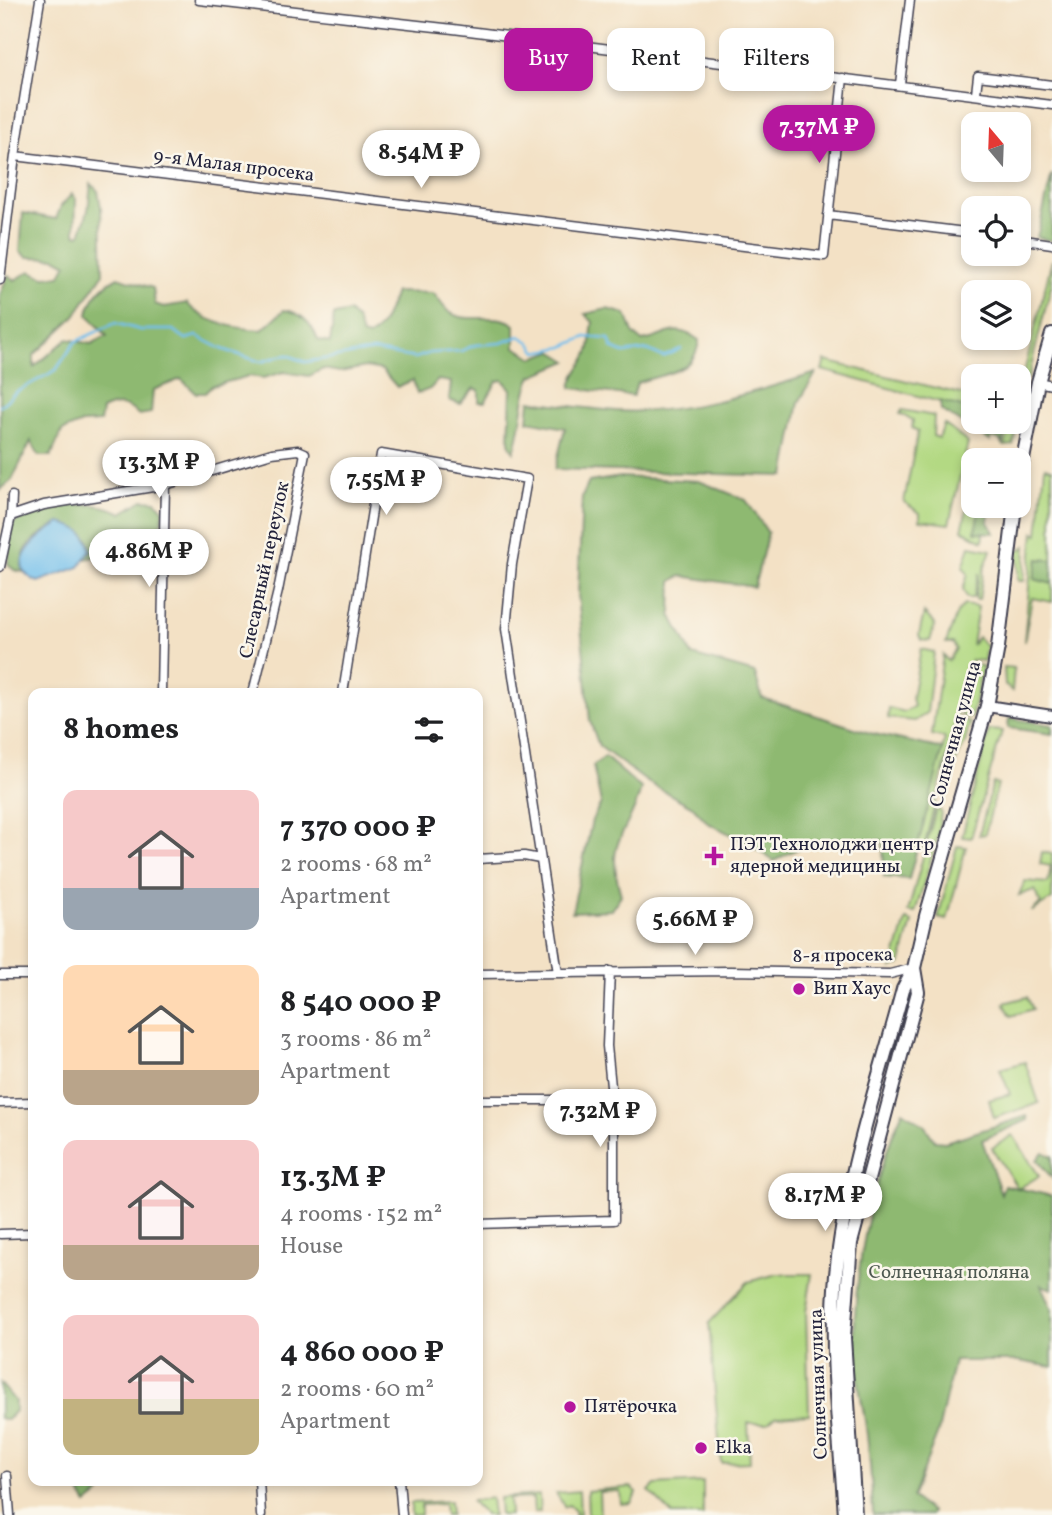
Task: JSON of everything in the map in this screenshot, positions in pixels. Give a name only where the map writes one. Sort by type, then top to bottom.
[{"type":"main road","points":[[1025,448],[1038,382],[1052,334]]},
{"type":"main road","name":"Солнечная улица","points":[[845,1515],[832,1328],[839,1243],[848,1198],[903,989],[914,968],[926,916],[986,706],[998,647],[1014,518]]},
{"type":"main road","name":"Солнечная улица","points":[[855,1515],[844,1337],[846,1290],[861,1198],[918,992],[914,968]]},
{"type":"street","points":[[0,280],[15,156],[40,0]]},
{"type":"street","points":[[200,0],[976,93],[1052,105]]},
{"type":"street","points":[[900,84],[910,0]]},
{"type":"street","points":[[976,93],[978,76],[1052,85]]},
{"type":"street","points":[[843,78],[828,215],[961,232]]},
{"type":"street","points":[[1032,102],[1033,83]]},
{"type":"street","name":"9-я Малая просека","points":[[15,156],[824,256],[828,215]]},
{"type":"street","points":[[1031,241],[1052,244]]},
{"type":"street","points":[[1038,382],[1052,385]]},
{"type":"street","name":"Слесарный переулок","points":[[165,485],[272,453],[298,450],[305,453],[278,591],[254,688]]},
{"type":"street","points":[[344,688],[381,454],[527,479],[512,564],[506,629],[558,973]]},
{"type":"street","points":[[11,516],[44,505],[165,485],[161,688]]},
{"type":"street","points":[[0,567],[11,516],[12,496]]},
{"type":"street","points":[[986,706],[1052,716]]},
{"type":"street","points":[[483,859],[524,856],[540,859]]},
{"type":"street","name":"8-я просека","points":[[483,974],[610,971],[890,974],[914,968]]},
{"type":"street","points":[[483,1224],[614,1220],[612,1100],[607,1046],[610,971]]},
{"type":"street","points":[[0,975],[28,975]]},
{"type":"street","points":[[483,1100],[612,1100]]},
{"type":"street","points":[[0,1103],[28,1102]]},
{"type":"street","points":[[0,1234],[28,1233]]},
{"type":"street","points":[[7,1476],[10,1515]]},
{"type":"street","points":[[259,1486],[261,1515]]},
{"type":"street","points":[[399,1486],[402,1515]]},
{"type":"green space","points":[[1052,174],[1052,241],[1037,237]]},
{"type":"green space","points":[[91,184],[98,191],[101,207],[103,274],[74,317],[34,355],[34,367],[67,339],[91,344],[107,336],[88,315],[91,303],[98,293],[118,277],[153,288],[155,304],[164,307],[187,303],[202,316],[242,328],[262,330],[284,310],[290,311],[305,320],[318,340],[330,343],[334,315],[349,312],[357,320],[362,335],[369,337],[382,323],[395,292],[433,293],[446,309],[456,315],[499,319],[515,325],[515,347],[534,358],[552,351],[568,361],[532,376],[514,452],[509,443],[511,389],[503,380],[497,381],[485,402],[479,402],[479,390],[474,388],[460,404],[449,400],[451,382],[438,380],[430,389],[417,394],[413,380],[397,387],[382,370],[366,367],[340,372],[323,369],[309,376],[284,372],[263,378],[249,376],[212,386],[205,393],[196,393],[181,379],[153,390],[151,413],[139,415],[126,406],[112,406],[102,410],[100,422],[82,423],[62,431],[51,456],[39,456],[31,441],[12,480],[0,490],[0,295],[8,275],[15,280],[30,271],[44,277],[60,276],[67,264],[56,258],[27,257],[20,251],[23,213],[56,219],[61,206],[72,194],[76,199],[75,234],[80,235],[88,210]]},
{"type":"green space","points":[[1052,260],[1052,282],[1031,366],[1026,364]]},
{"type":"green space","points":[[607,309],[626,314],[633,333],[642,341],[670,332],[682,332],[699,340],[697,351],[685,366],[637,383],[633,396],[571,388],[590,348],[593,322],[585,314]]},
{"type":"green space","points":[[825,361],[961,394],[961,408],[822,370]]},
{"type":"green space","points":[[816,373],[799,402],[785,476],[555,469],[565,428],[528,421],[530,401],[616,411],[667,410],[743,395]]},
{"type":"green space","points":[[940,401],[961,407],[961,423],[941,410]]},
{"type":"green space","points":[[902,410],[934,416],[933,436],[939,438],[944,424],[968,443],[967,448],[961,448],[961,473],[949,524],[920,520],[920,513],[904,502],[918,431],[912,428],[913,420],[900,414]]},
{"type":"green space","points":[[979,434],[1004,434],[1002,444],[999,439],[991,437],[990,441]]},
{"type":"green space","points":[[1008,434],[1016,434],[1013,445],[1004,446]]},
{"type":"green space","points":[[1045,467],[1052,469],[1052,602],[1032,598],[1024,642],[1034,532],[1038,534]]},
{"type":"green space","points":[[621,477],[699,481],[746,500],[768,533],[754,587],[681,576],[672,581],[671,615],[692,655],[755,673],[762,698],[870,733],[943,749],[909,879],[884,877],[883,841],[826,839],[804,846],[774,861],[744,841],[708,823],[693,807],[647,782],[599,746],[590,721],[578,595],[582,497],[589,482]]},
{"type":"green space","points":[[143,500],[156,501],[164,510],[161,524],[154,530],[103,549],[94,557],[85,559],[91,550],[88,539],[60,523],[38,536],[27,548],[22,563],[23,572],[14,570],[8,564],[12,524],[24,517],[51,508],[81,504],[110,508],[122,513]]},
{"type":"green space","points":[[965,518],[986,518],[983,541],[962,530]]},
{"type":"green space","points":[[978,518],[988,518],[995,533],[975,532]]},
{"type":"green space","points":[[970,546],[991,550],[983,572],[979,600],[975,600],[979,573],[973,598],[967,598],[963,589],[968,574],[963,567]]},
{"type":"green space","points":[[1026,546],[1024,581],[1018,581],[1018,551]]},
{"type":"green space","points":[[1038,559],[1052,560],[1052,584],[1034,579]]},
{"type":"green space","points":[[964,605],[978,607],[972,645],[978,637],[986,646],[984,661],[971,660],[924,847],[917,849],[945,738],[932,735],[943,655],[948,661],[956,649],[953,643],[946,643],[957,613]]},
{"type":"green space","points":[[924,613],[935,624],[930,641],[921,640],[919,635]]},
{"type":"green space","points":[[921,649],[934,652],[927,713],[915,721],[888,718],[889,708],[905,712],[914,706],[912,698]]},
{"type":"green space","points":[[973,665],[983,666],[971,718],[961,716]]},
{"type":"green space","points":[[1004,667],[1014,668],[1012,691],[1005,685]]},
{"type":"green space","points":[[1009,718],[1052,725],[1052,734],[1008,728]]},
{"type":"green space","points":[[960,720],[970,723],[965,743],[950,774],[945,773]]},
{"type":"green space","points":[[989,730],[1002,731],[971,838],[962,837]]},
{"type":"green space","points":[[605,757],[641,788],[617,848],[616,875],[621,895],[611,910],[572,912],[592,820],[601,803],[593,766]]},
{"type":"green space","points":[[993,783],[998,784],[985,834],[979,835]]},
{"type":"green space","points":[[936,809],[941,811],[938,836],[915,913],[908,912]]},
{"type":"green space","points":[[957,846],[966,847],[947,920],[938,918]]},
{"type":"green space","points":[[1042,852],[1052,854],[1052,899],[1031,912],[1041,903],[1034,890],[1019,895],[1025,881],[1048,883],[1051,866],[1040,864]]},
{"type":"green space","points":[[906,920],[912,922],[900,965],[892,968]]},
{"type":"green space","points":[[1027,997],[1033,1009],[1011,1016],[1004,1003]]},
{"type":"green space","points":[[1025,1062],[1039,1103],[994,1118],[989,1100],[1010,1094],[1000,1069]]},
{"type":"green space","name":"Солнечная поляна","points":[[903,1111],[924,1125],[935,1141],[945,1142],[1027,1116],[1028,1120],[982,1140],[1001,1194],[1004,1185],[1052,1196],[1052,1289],[1041,1285],[1052,1310],[1052,1367],[1019,1361],[954,1361],[938,1432],[912,1498],[932,1512],[930,1515],[873,1515],[867,1435],[855,1356],[856,1296],[873,1198]]},
{"type":"green space","points":[[1013,1135],[1039,1176],[1018,1189],[992,1148]]},
{"type":"green space","points":[[1043,1152],[1052,1156],[1052,1178],[1037,1160]]},
{"type":"green space","points":[[777,1274],[812,1274],[806,1312],[809,1414],[776,1416],[768,1423],[748,1423],[750,1462],[721,1463],[709,1323],[748,1282]]},
{"type":"green space","points":[[0,1383],[15,1401],[15,1411],[7,1420],[0,1418]]},
{"type":"green space","points":[[703,1482],[703,1515],[673,1515],[649,1491],[655,1485]]},
{"type":"green space","points":[[76,1486],[106,1486],[100,1494],[87,1504]]},
{"type":"green space","points":[[631,1487],[637,1493],[631,1503],[621,1504],[620,1491],[599,1492],[600,1515],[588,1515],[587,1491]]},
{"type":"green space","points":[[579,1491],[580,1515],[575,1515],[576,1512],[569,1505],[565,1507],[556,1493]]},
{"type":"green space","points":[[539,1495],[540,1512],[534,1512],[533,1498],[509,1499],[510,1515],[500,1515],[499,1498]]},
{"type":"green space","points":[[491,1498],[493,1515],[485,1515],[471,1501]]},
{"type":"green space","points":[[450,1501],[451,1515],[445,1515],[444,1504],[421,1505],[421,1515],[411,1515],[411,1503]]},
{"type":"water","points":[[60,523],[80,531],[87,538],[91,550],[79,567],[38,582],[27,575],[23,568],[23,559],[34,542]]},
{"type":"waterway","points":[[0,406],[16,392],[56,370],[75,342],[115,323],[140,330],[173,330],[186,339],[197,336],[222,349],[261,362],[288,355],[305,362],[374,351],[415,358],[430,353],[461,351],[475,345],[501,343],[520,336],[530,342],[537,352],[563,347],[586,337],[609,339],[612,348],[624,353],[648,350],[663,357],[681,349]]},
{"type":"place","name":"ПЭТ Технолоджи центр ядерной медицины","points":[[714,856]]},
{"type":"place","name":"Вип Хаус","points":[[799,989]]},
{"type":"place","name":"Пятёрочка","points":[[570,1407]]},
{"type":"place","name":"Elka","points":[[701,1448]]}]
